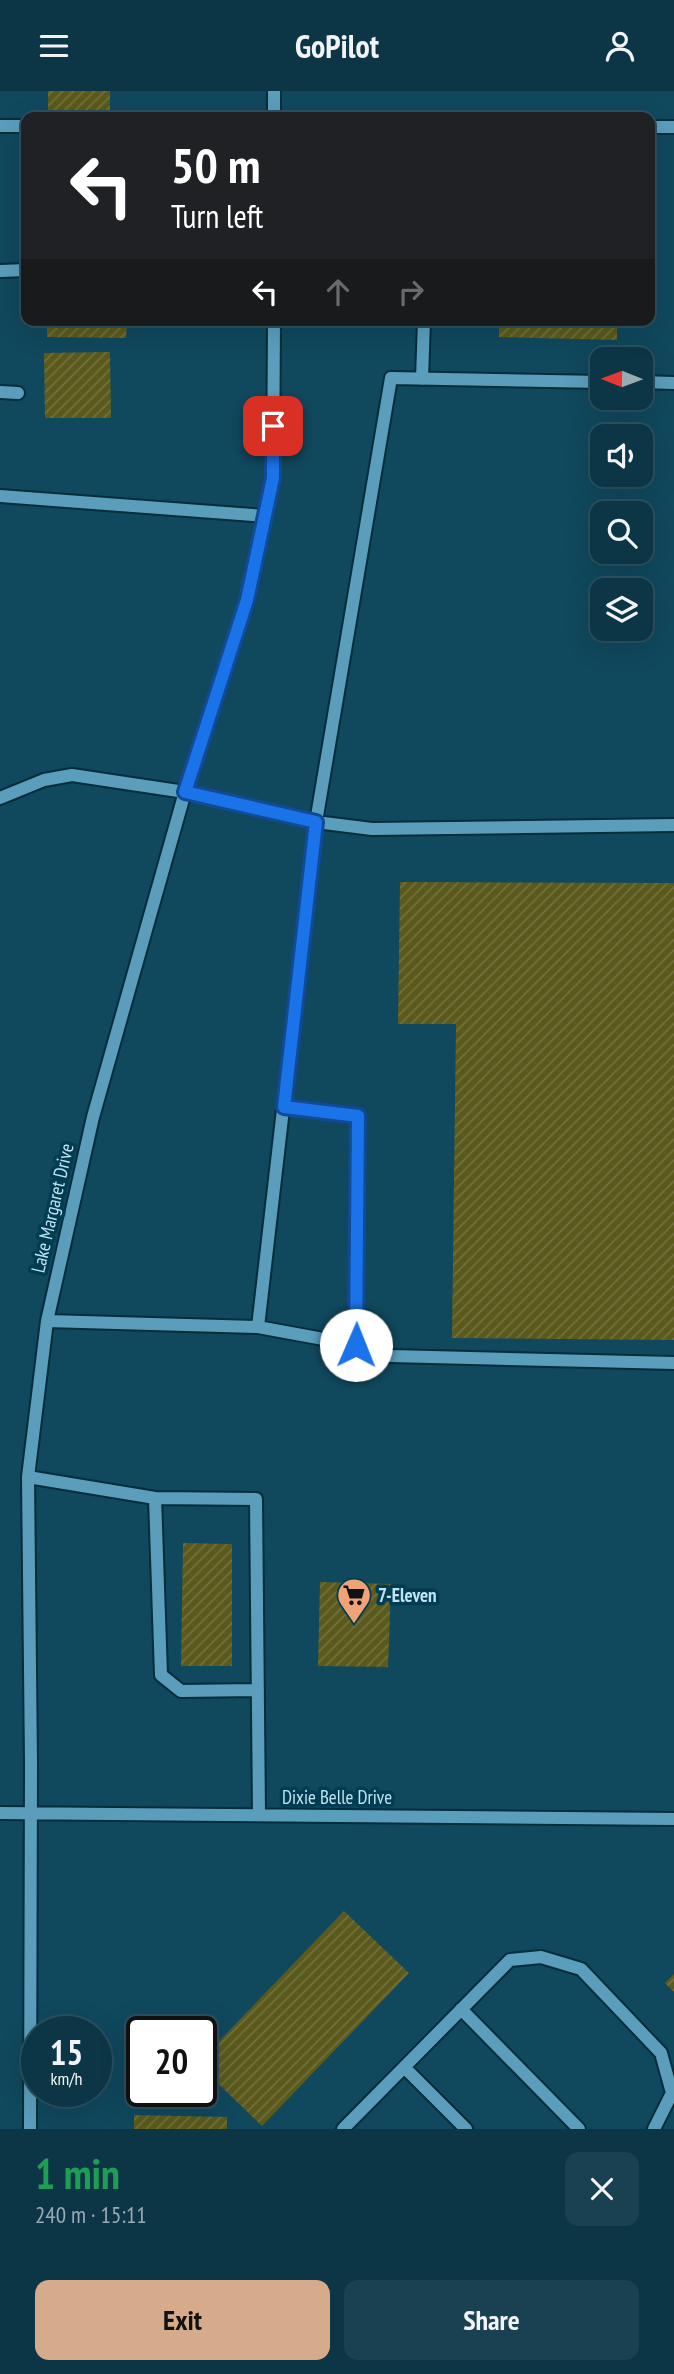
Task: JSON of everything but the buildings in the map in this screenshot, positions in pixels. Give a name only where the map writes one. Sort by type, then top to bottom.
[{"type":"street","points":[[274,91],[274,112]]},
{"type":"street","points":[[0,126],[21,126]]},
{"type":"street","points":[[655,127],[674,127]]},
{"type":"street","points":[[0,271],[21,270]]},
{"type":"street","name":"Lake Margaret Drive","points":[[30,2129],[28,1477],[47,1321],[93,1117],[185,792],[247,600],[273,478],[274,326]]},
{"type":"street","points":[[422,379],[424,326]]},
{"type":"street","points":[[258,1327],[316,822],[391,377],[590,382]]},
{"type":"street","points":[[653,382],[674,383]]},
{"type":"street","points":[[0,392],[18,393]]},
{"type":"street","points":[[0,496],[265,516]]},
{"type":"street","points":[[0,797],[44,780],[72,775],[185,792],[316,822],[372,829],[674,825]]},
{"type":"street","points":[[284,1107],[358,1116],[356,1345]]},
{"type":"street","points":[[47,1321],[258,1327],[356,1345],[391,1356],[674,1363]]},
{"type":"street","points":[[28,1477],[155,1498],[256,1499],[259,1815]]},
{"type":"street","points":[[155,1498],[161,1675],[181,1691],[258,1691]]},
{"type":"street","name":"Dixie Belle Drive","points":[[0,1813],[674,1819]]},
{"type":"street","points":[[343,2129],[510,1960],[541,1957],[581,1969],[661,2053],[672,2093],[654,2129]]},
{"type":"street","points":[[461,2009],[579,2129]]},
{"type":"street","points":[[404,2067],[466,2129]]},
{"type":"place","name":"7-Eleven","points":[[354,1625]]},
{"type":"route","points":[[273,426],[273,478],[247,600],[185,792],[316,822],[284,1107],[358,1116],[356,1345]]}]
